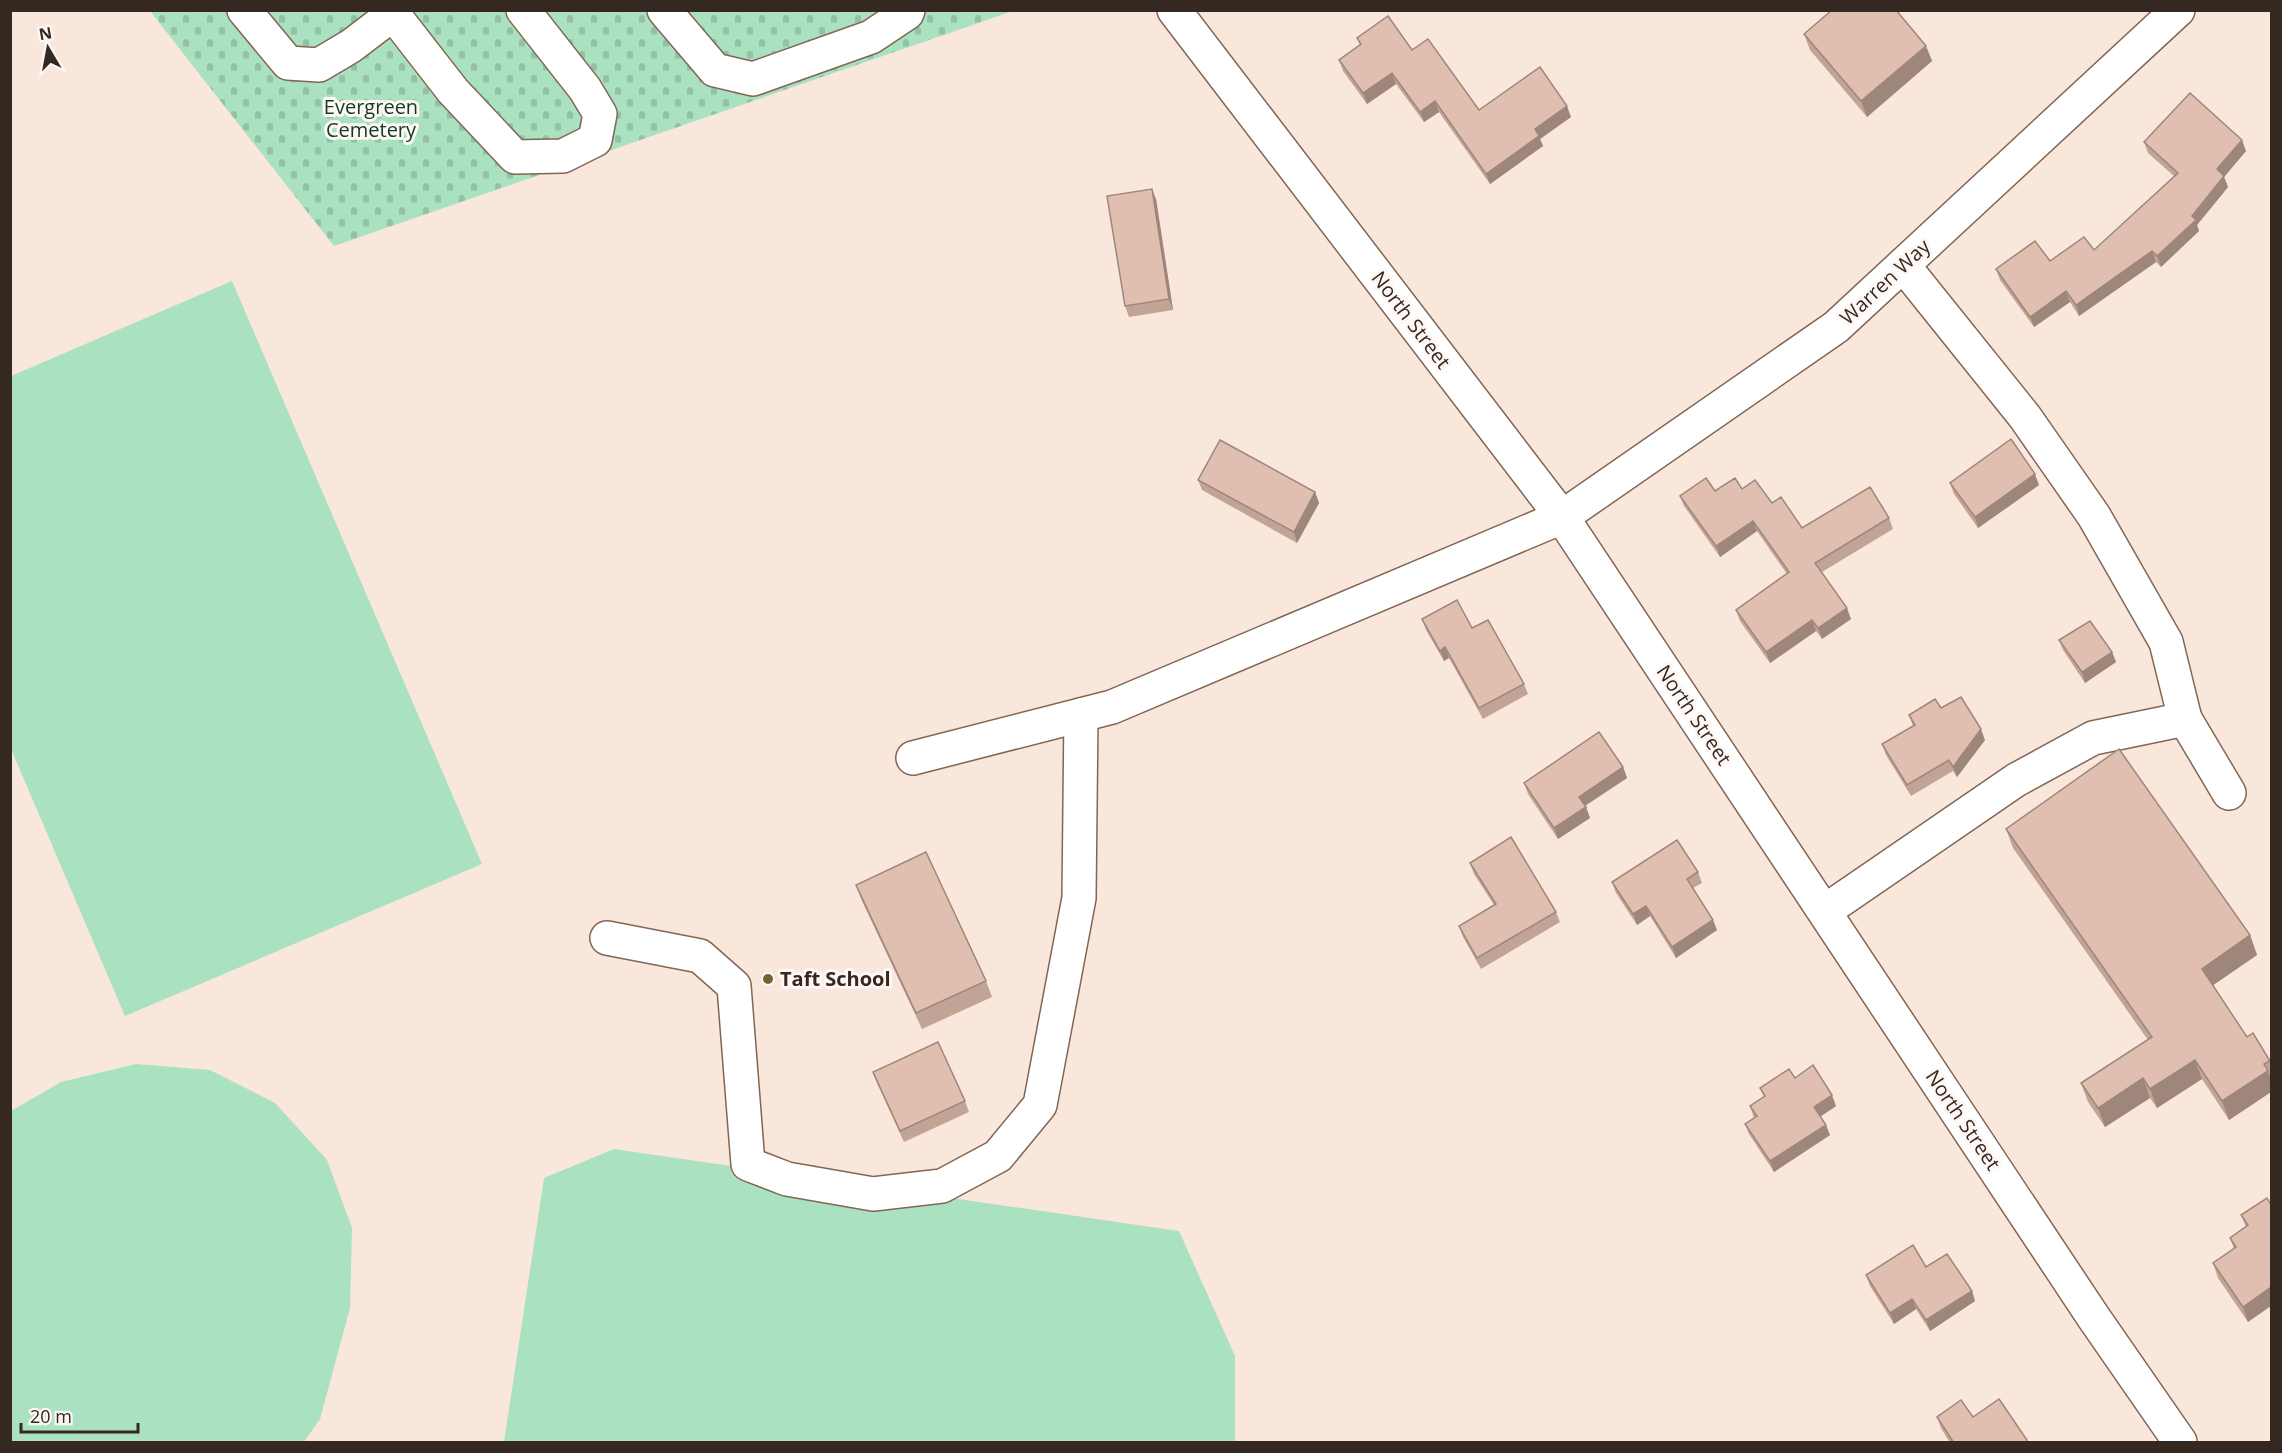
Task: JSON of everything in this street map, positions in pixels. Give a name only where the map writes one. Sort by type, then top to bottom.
[{"type":"street","points":[[244,10],[288,63],[319,65],[351,46],[391,12],[453,91],[515,156],[563,156],[595,140],[600,114],[585,89],[523,10]]},
{"type":"street","points":[[664,10],[715,70],[753,79],[871,37],[907,13],[908,10]]},
{"type":"street","name":"North Street","points":[[1174,10],[1562,517],[2094,1318],[2180,1443]]},
{"type":"street","name":"Warren Way","points":[[913,758],[1112,707],[1562,517],[1836,327],[1903,266],[2159,17]]},
{"type":"street","points":[[1903,266],[2025,417],[2094,516],[2166,642],[2186,719],[2229,793]]},
{"type":"street","points":[[607,938],[700,956],[734,986],[748,1164],[787,1179],[873,1194],[942,1186],[998,1156],[1040,1105],[1079,898],[1081,715]]},
{"type":"street","points":[[1825,911],[2016,780],[2083,743],[2093,738],[2186,719]]},
{"type":"green space","name":"Evergreen Cemetery","points":[[150,11],[1013,11],[334,246]]},
{"type":"green space","points":[[232,281],[482,864],[125,1016],[11,749],[11,376]]},
{"type":"green space","points":[[136,1064],[210,1070],[275,1103],[327,1160],[352,1228],[350,1308],[320,1419],[304,1442],[11,1442],[11,1111],[61,1082]]},
{"type":"green space","points":[[614,1149],[1179,1231],[1235,1356],[1235,1442],[504,1442],[544,1178]]},
{"type":"building","points":[[1832,10],[1896,10],[1926,46],[1861,101],[1804,34]]},
{"type":"building","points":[[1388,16],[1412,50],[1428,39],[1479,110],[1540,67],[1567,106],[1535,129],[1539,136],[1486,174],[1435,101],[1420,112],[1392,73],[1363,93],[1339,60],[1361,44],[1357,38]]},
{"type":"building","points":[[2190,93],[2242,140],[2217,169],[2224,176],[2192,216],[2196,220],[2157,256],[2152,251],[2076,305],[2066,291],[2030,317],[1996,269],[2035,241],[2050,261],[2084,237],[2094,250],[2178,173],[2144,142]]},
{"type":"building","points":[[1152,189],[1169,299],[1125,306],[1107,196]]},
{"type":"building","points":[[2011,439],[2035,474],[1975,517],[1950,483]]},
{"type":"building","points":[[1220,440],[1315,492],[1294,532],[1198,480]]},
{"type":"building","points":[[1706,478],[1715,491],[1735,478],[1742,489],[1755,480],[1772,503],[1781,497],[1802,528],[1870,487],[1889,518],[1815,563],[1847,608],[1818,628],[1812,620],[1766,652],[1736,610],[1789,572],[1753,521],[1716,546],[1680,496]]},
{"type":"building","points":[[1457,600],[1472,628],[1488,620],[1524,684],[1479,708],[1445,647],[1440,651],[1422,619]]},
{"type":"building","points":[[2090,621],[2112,652],[2082,672],[2059,640]]},
{"type":"building","points":[[1961,697],[1981,729],[1953,767],[1949,760],[1907,785],[1882,744],[1915,725],[1909,715],[1935,699],[1941,708]]},
{"type":"building","points":[[1599,732],[1623,767],[1579,797],[1586,807],[1554,828],[1524,783]]},
{"type":"building","points":[[2119,749],[2250,935],[2202,969],[2247,1037],[2253,1033],[2270,1061],[2264,1064],[2268,1071],[2222,1101],[2195,1060],[2150,1089],[2143,1078],[2098,1108],[2081,1083],[2152,1037],[2006,829]]},
{"type":"building","points":[[1511,837],[1556,912],[1477,958],[1459,926],[1496,904],[1470,863]]},
{"type":"building","points":[[1677,840],[1698,872],[1687,879],[1713,920],[1672,947],[1646,906],[1633,914],[1612,882]]},
{"type":"building","points":[[926,852],[986,981],[916,1013],[856,885]]},
{"type":"building","points":[[938,1042],[965,1101],[900,1131],[873,1072]]},
{"type":"building","points":[[1813,1065],[1832,1095],[1814,1107],[1826,1125],[1770,1161],[1745,1124],[1757,1116],[1750,1106],[1765,1096],[1760,1088],[1789,1069],[1795,1078]]},
{"type":"building","points":[[2267,1198],[2271,1205],[2271,1287],[2243,1307],[2213,1263],[2236,1247],[2230,1238],[2248,1225],[2241,1215]]},
{"type":"building","points":[[1913,1245],[1926,1267],[1947,1254],[1972,1291],[1926,1320],[1912,1299],[1890,1313],[1866,1275]]},
{"type":"building","points":[[1999,1399],[2027,1440],[2025,1443],[1954,1443],[1937,1417],[1961,1400],[1973,1417]]},
{"type":"place","name":"Taft School","points":[[768,979]]}]
